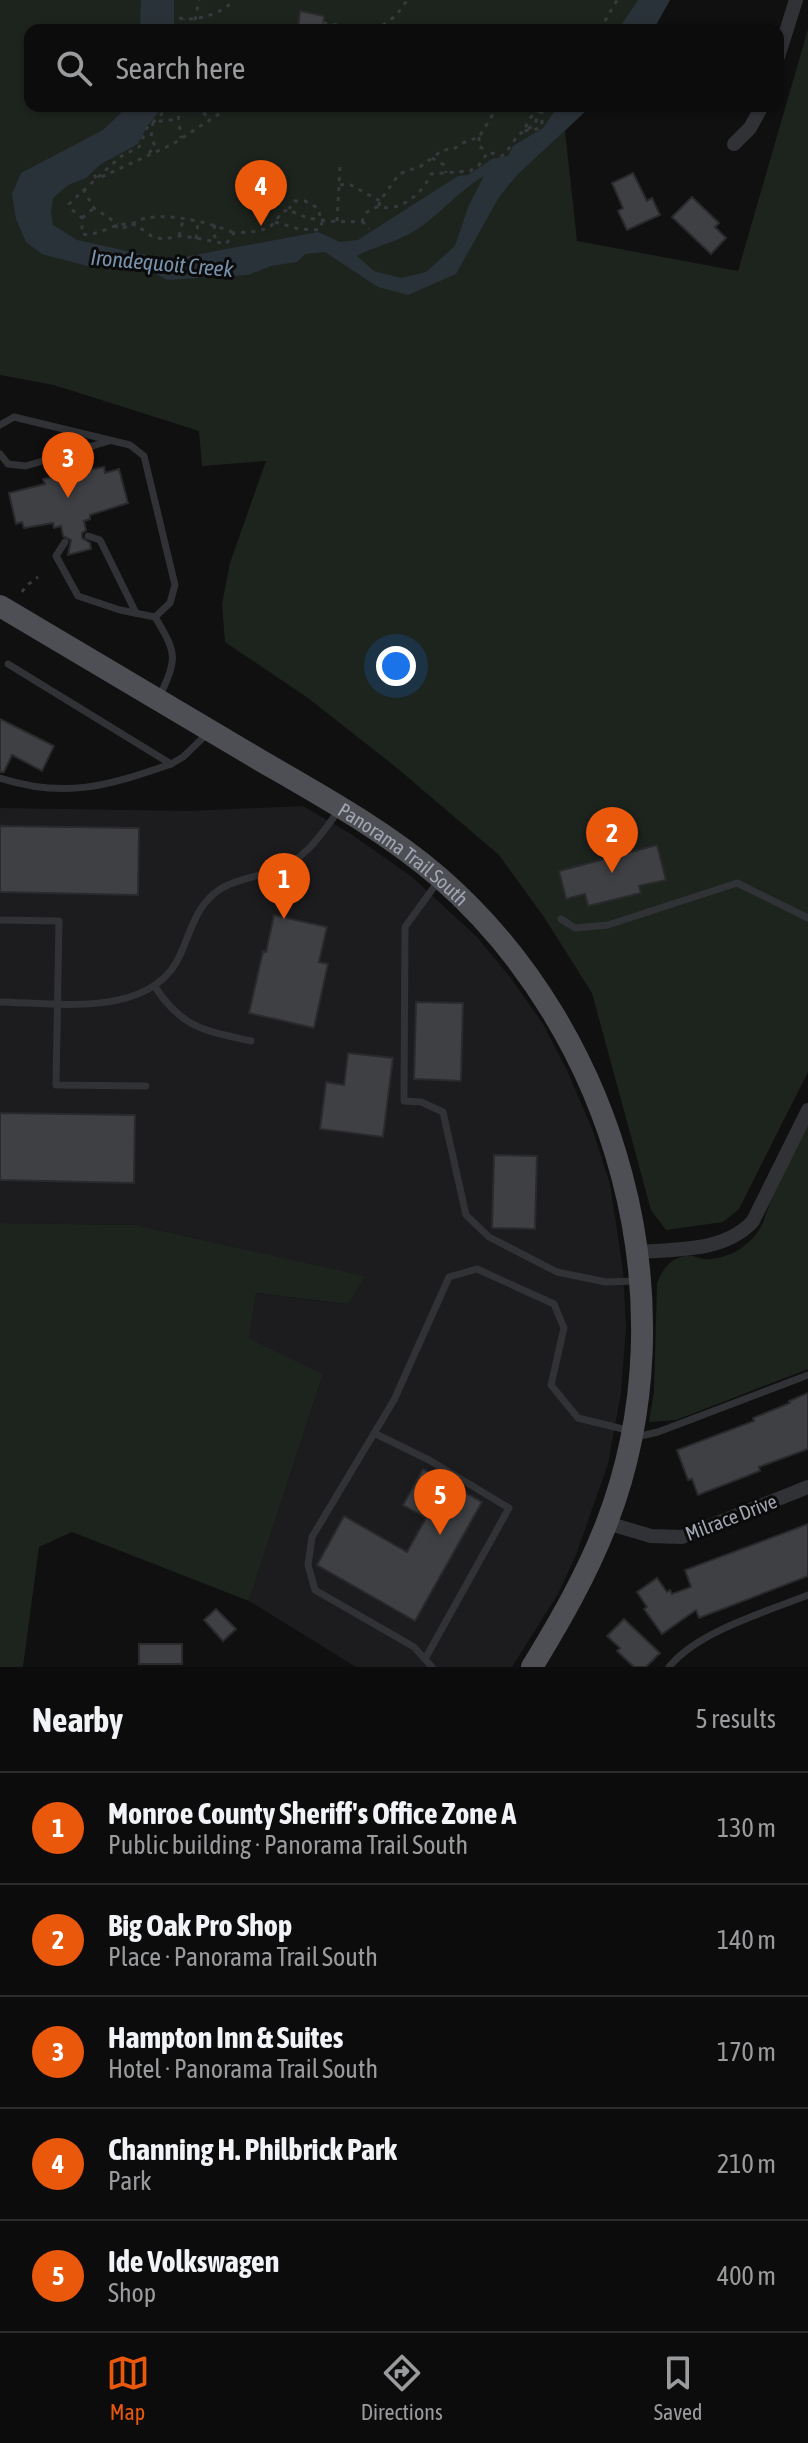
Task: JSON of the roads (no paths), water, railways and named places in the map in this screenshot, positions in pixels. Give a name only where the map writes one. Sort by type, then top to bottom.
[{"type":"main road","name":"Panorama Trail South","points":[[0,606],[341,808],[391,840],[440,878],[494,933],[526,973],[579,1059],[613,1142],[624,1182],[637,1252],[640,1353],[631,1434],[607,1523],[578,1588],[532,1667]]},
{"type":"street","points":[[784,38],[796,0]]},
{"type":"street","points":[[734,144],[750,128],[759,112]]},
{"type":"street","points":[[637,1252],[723,1243],[742,1233],[753,1221],[808,1110]]},
{"type":"street","name":"Milrace Drive","points":[[607,1523],[651,1536],[682,1537],[808,1487]]},
{"type":"lane","points":[[0,425],[14,417],[130,445],[144,456],[175,585],[170,603],[155,617]]},
{"type":"lane","points":[[0,454],[8,464],[26,466],[111,441]]},
{"type":"lane","points":[[88,536],[100,540],[136,613]]},
{"type":"lane","points":[[65,542],[56,556],[78,596],[155,617],[173,650],[172,668],[158,700]]},
{"type":"lane","points":[[8,664],[171,764]]},
{"type":"lane","points":[[0,778],[27,787],[89,789],[171,764],[211,731]]},
{"type":"lane","points":[[0,1002],[113,1003],[155,987],[179,958],[200,906],[224,887],[278,869],[305,854],[341,808]]},
{"type":"lane","points":[[440,878],[405,927],[404,1101],[421,1102],[443,1112],[466,1215],[489,1237],[557,1272],[606,1282],[639,1281]]},
{"type":"lane","points":[[561,919],[575,928],[608,925],[737,883],[808,918]]},
{"type":"lane","points":[[0,920],[59,921],[56,1085],[146,1086]]},
{"type":"lane","points":[[155,987],[168,1007],[188,1023],[251,1041]]},
{"type":"lane","points":[[432,1667],[414,1647],[315,1590],[308,1565],[312,1537],[394,1400],[449,1277],[477,1269],[554,1304],[564,1328],[551,1385],[578,1418],[631,1434],[658,1432],[808,1375]]},
{"type":"lane","points":[[374,1433],[418,1454],[509,1508],[425,1659]]},
{"type":"lane","points":[[669,1667],[677,1657],[705,1638],[808,1595]]},
{"type":"water","points":[[141,0],[174,0],[174,24],[140,24]]},
{"type":"water","points":[[638,0],[670,0],[656,24],[622,24]]},
{"type":"water","name":"Irondequoit Creek","points":[[122,112],[159,112],[138,144],[101,164],[86,178],[68,185],[53,198],[53,225],[77,240],[168,260],[318,232],[340,242],[358,240],[458,176],[468,175],[492,159],[508,156],[513,146],[543,128],[554,112],[585,112],[517,175],[499,197],[456,274],[408,295],[378,287],[325,252],[305,254],[297,262],[271,266],[248,275],[167,280],[148,269],[91,267],[42,254],[26,242],[16,219],[12,194],[21,173],[103,130]],"holes":[[[484,176],[469,205],[455,246],[426,272],[401,278],[374,271],[357,256],[419,228]]]},
{"type":"place","name":"Channing H. Philbrick Park","points":[[261,226]]},
{"type":"place","name":"Hampton Inn & Suites","points":[[68,498]]},
{"type":"place","name":"Big Oak Pro Shop","points":[[612,873]]},
{"type":"place","name":"Monroe County Sheriff's Office Zone A","points":[[284,919]]},
{"type":"place","name":"Ide Volkswagen","points":[[440,1535]]}]
